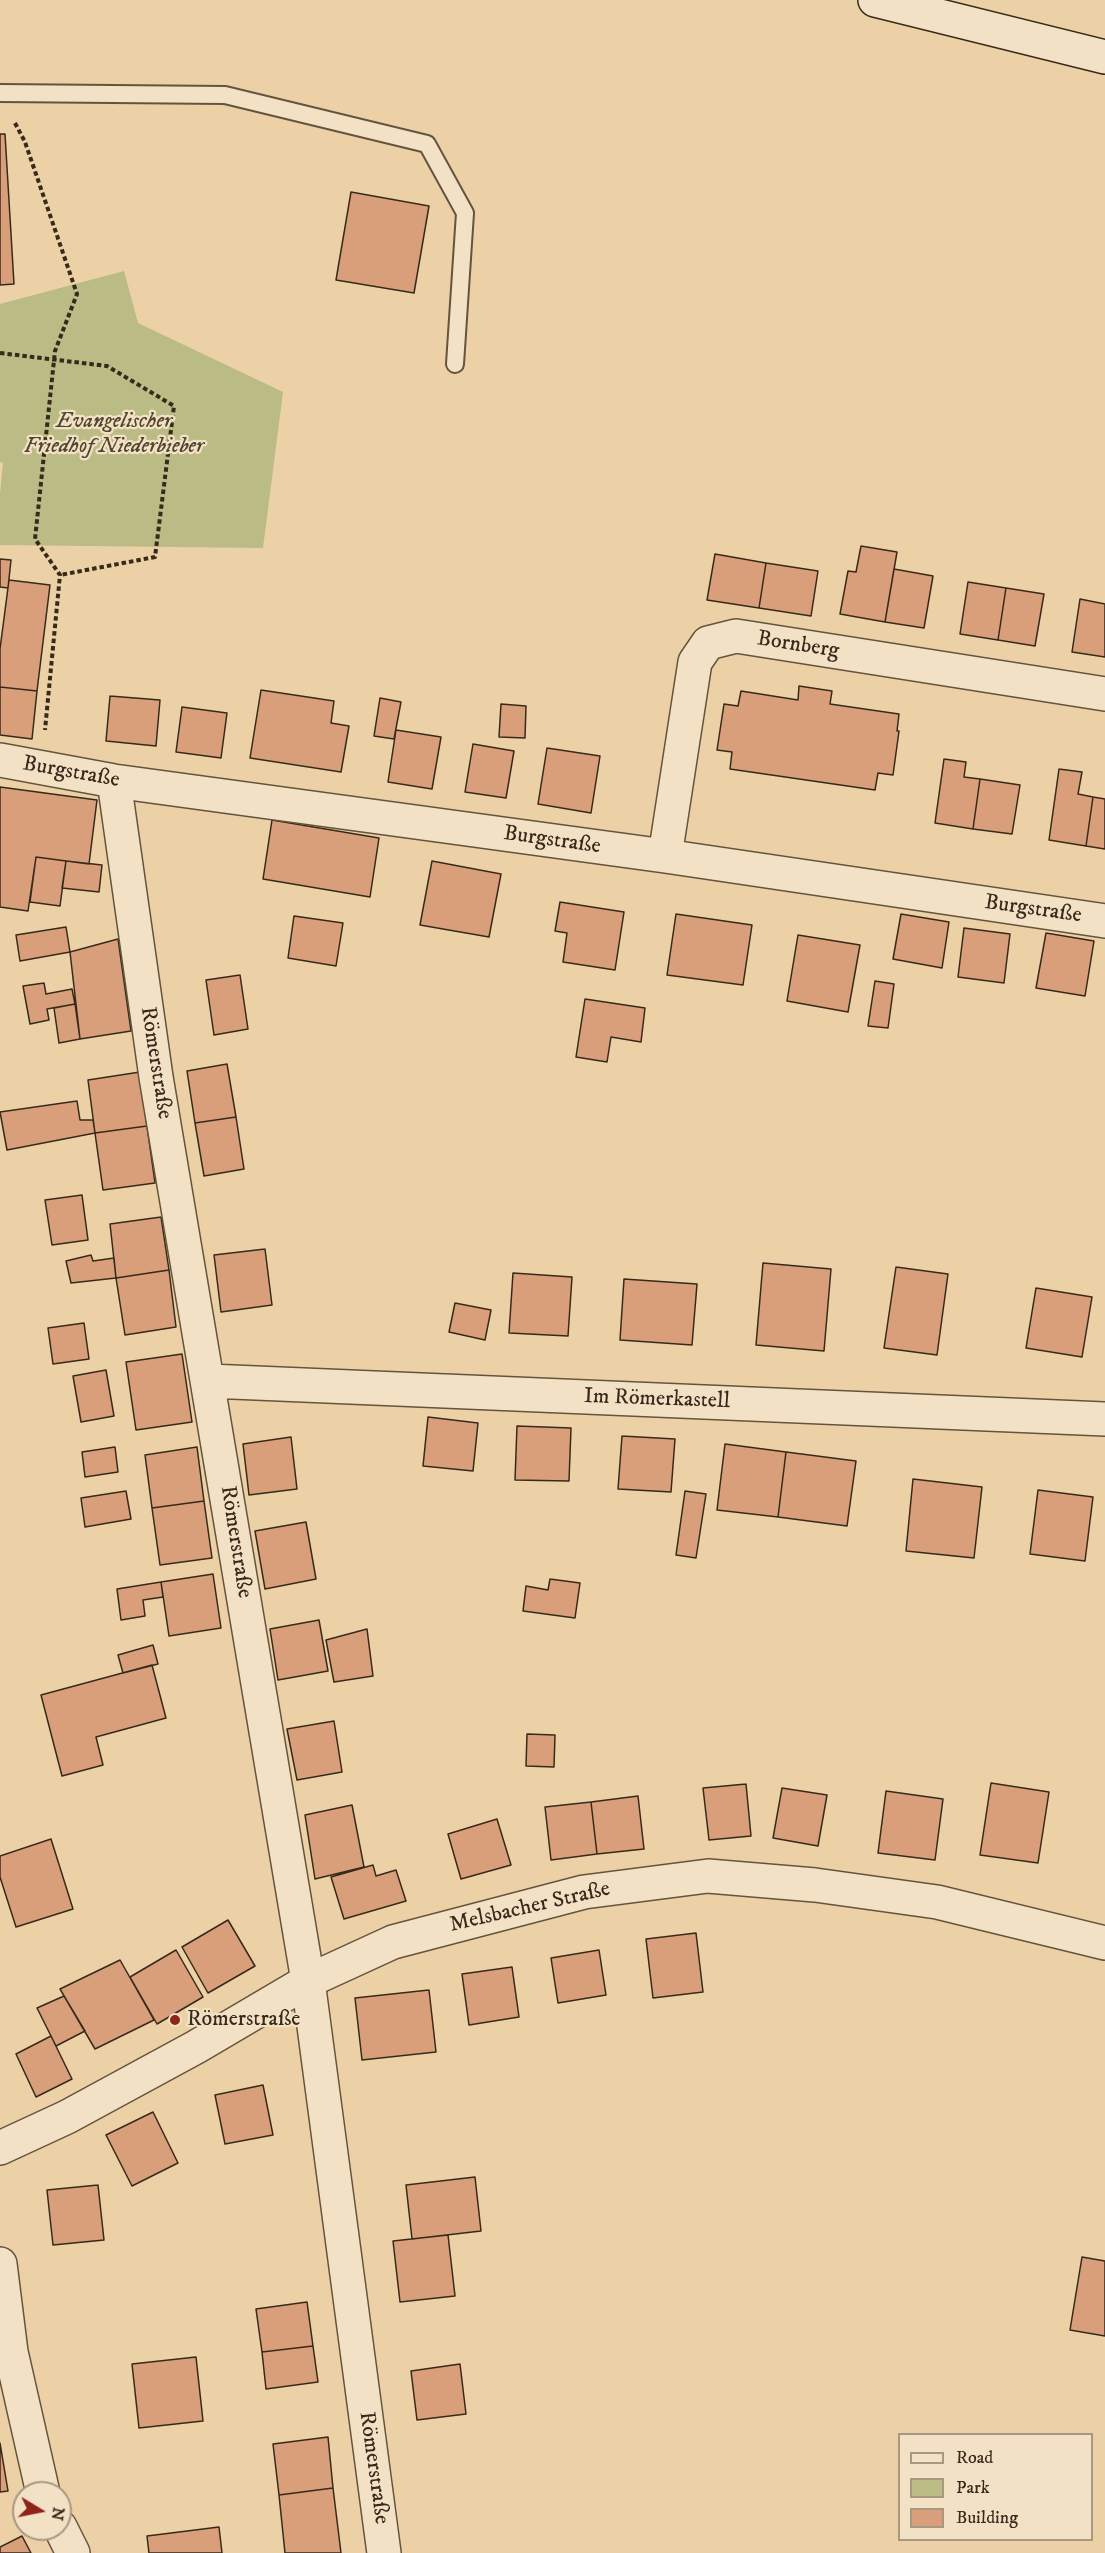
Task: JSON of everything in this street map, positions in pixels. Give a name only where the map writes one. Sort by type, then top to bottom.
[{"type":"street","points":[[875,0],[1105,57]]},
{"type":"street","name":"Bornberg","points":[[665,856],[696,662],[708,643],[735,636],[1105,694]]},
{"type":"street","name":"Burgstraße","points":[[0,760],[114,781],[665,856],[1105,921]]},
{"type":"street","name":"Römerstraße","points":[[114,781],[156,1077],[308,1981],[384,2553]]},
{"type":"street","name":"Im Römerkastell","points":[[209,1382],[1105,1419]]},
{"type":"street","name":"Melsbacher Straße","points":[[0,2148],[77,2112],[196,2047],[308,1981],[393,1942],[584,1892],[708,1876],[815,1885],[937,1902],[1105,1943]]},
{"type":"street","points":[[0,2264],[10,2352],[41,2481]]},
{"type":"lane","points":[[0,93],[225,95],[427,144],[465,213],[455,364]]},
{"type":"path","points":[[25,142],[77,294],[55,351],[35,538],[60,575],[41,768]]},
{"type":"path","points":[[0,353],[107,366],[174,406],[155,557],[60,575]]},
{"type":"green space","name":"Evangelischer Friedhof Niederbieber","points":[[124,271],[138,323],[283,392],[263,548],[0,545],[0,494],[3,463],[0,462],[0,304]]},
{"type":"building","points":[[0,134],[5,134],[14,284],[0,285]]},
{"type":"building","points":[[351,192],[429,206],[414,293],[336,280]]},
{"type":"building","points":[[861,546],[897,552],[885,622],[840,614],[848,571],[856,572]]},
{"type":"building","points":[[715,554],[766,563],[759,608],[707,600]]},
{"type":"building","points":[[0,559],[11,560],[8,588],[0,587]]},
{"type":"building","points":[[766,563],[818,571],[811,616],[759,608]]},
{"type":"building","points":[[894,569],[933,576],[924,628],[885,622]]},
{"type":"building","points":[[9,580],[50,585],[37,691],[0,687],[0,649]]},
{"type":"building","points":[[968,582],[1006,588],[998,640],[960,634]]},
{"type":"building","points":[[1006,588],[1044,594],[1035,646],[998,640]]},
{"type":"building","points":[[1080,599],[1105,604],[1105,657],[1072,652]]},
{"type":"building","points":[[799,686],[832,691],[830,704],[899,714],[893,775],[878,773],[875,790],[730,769],[732,752],[717,750],[724,704],[738,706],[741,691],[798,700]]},
{"type":"building","points":[[0,687],[37,691],[32,739],[0,735]]},
{"type":"building","points":[[261,690],[334,701],[331,723],[349,726],[341,772],[250,758]]},
{"type":"building","points":[[110,696],[160,700],[156,746],[106,741]]},
{"type":"building","points":[[380,698],[401,702],[394,739],[374,736]]},
{"type":"building","points":[[501,704],[526,706],[525,738],[499,737]]},
{"type":"building","points":[[182,707],[227,713],[221,758],[176,752]]},
{"type":"building","points":[[396,730],[441,737],[432,789],[388,782]]},
{"type":"building","points":[[473,744],[514,751],[506,798],[465,792]]},
{"type":"building","points":[[547,748],[600,756],[591,813],[538,804]]},
{"type":"building","points":[[944,759],[966,762],[964,777],[980,779],[973,829],[935,823]]},
{"type":"building","points":[[1059,769],[1082,772],[1078,794],[1093,797],[1086,846],[1049,840]]},
{"type":"building","points":[[980,779],[1020,785],[1012,834],[973,829]]},
{"type":"building","points":[[0,787],[97,800],[89,864],[36,857],[28,911],[0,907]]},
{"type":"building","points":[[1093,797],[1105,799],[1105,849],[1086,846]]},
{"type":"building","points":[[272,820],[379,838],[370,897],[263,879]]},
{"type":"building","points":[[36,857],[66,861],[60,906],[30,902]]},
{"type":"building","points":[[66,861],[102,865],[99,892],[62,888]]},
{"type":"building","points":[[432,861],[501,874],[489,937],[420,925]]},
{"type":"building","points":[[560,902],[624,912],[615,970],[563,962],[567,933],[555,931]]},
{"type":"building","points":[[676,914],[752,925],[743,985],[667,975]]},
{"type":"building","points":[[901,914],[949,922],[942,968],[893,959]]},
{"type":"building","points":[[294,916],[343,923],[336,966],[288,958]]},
{"type":"building","points":[[66,927],[70,952],[20,961],[16,935]]},
{"type":"building","points":[[964,928],[1010,934],[1004,983],[958,977]]},
{"type":"building","points":[[1046,933],[1094,941],[1085,996],[1036,988]]},
{"type":"building","points":[[798,935],[860,945],[848,1012],[787,1001]]},
{"type":"building","points":[[118,939],[131,1031],[80,1039],[70,952]]},
{"type":"building","points":[[240,975],[248,1029],[214,1035],[206,980]]},
{"type":"building","points":[[875,981],[894,984],[888,1028],[868,1026]]},
{"type":"building","points":[[44,983],[46,994],[72,989],[75,1004],[47,1009],[49,1020],[30,1024],[23,986]]},
{"type":"building","points":[[585,999],[645,1008],[641,1042],[611,1037],[607,1062],[576,1057]]},
{"type":"building","points":[[75,1004],[80,1039],[59,1043],[54,1008]]},
{"type":"building","points":[[227,1064],[236,1117],[195,1123],[187,1071]]},
{"type":"building","points":[[140,1072],[147,1126],[95,1133],[88,1080]]},
{"type":"building","points":[[77,1101],[80,1120],[93,1120],[95,1133],[7,1150],[0,1112]]},
{"type":"building","points":[[236,1117],[244,1169],[204,1176],[195,1123]]},
{"type":"building","points":[[147,1126],[155,1183],[103,1190],[95,1133]]},
{"type":"building","points":[[82,1195],[88,1240],[52,1245],[45,1200]]},
{"type":"building","points":[[161,1217],[169,1270],[116,1278],[110,1224]]},
{"type":"building","points":[[265,1249],[272,1305],[221,1312],[214,1255]]},
{"type":"building","points":[[91,1255],[93,1261],[114,1258],[116,1278],[71,1283],[66,1261]]},
{"type":"building","points":[[763,1263],[831,1269],[824,1351],[756,1345]]},
{"type":"building","points":[[896,1267],[948,1274],[937,1355],[884,1348]]},
{"type":"building","points":[[169,1270],[176,1327],[125,1335],[116,1278]]},
{"type":"building","points":[[513,1273],[572,1277],[568,1336],[509,1333]]},
{"type":"building","points":[[624,1279],[697,1284],[692,1345],[620,1340]]},
{"type":"building","points":[[1036,1288],[1092,1297],[1082,1357],[1026,1348]]},
{"type":"building","points":[[455,1303],[491,1310],[485,1340],[449,1332]]},
{"type":"building","points":[[84,1323],[89,1359],[53,1364],[48,1328]]},
{"type":"building","points":[[182,1354],[192,1422],[136,1430],[126,1362]]},
{"type":"building","points":[[106,1370],[114,1416],[81,1422],[73,1376]]},
{"type":"building","points":[[428,1417],[478,1423],[473,1471],[423,1466]]},
{"type":"building","points":[[517,1426],[571,1428],[569,1481],[515,1480]]},
{"type":"building","points":[[622,1436],[675,1439],[671,1492],[618,1489]]},
{"type":"building","points":[[291,1437],[297,1489],[249,1495],[243,1444]]},
{"type":"building","points":[[725,1444],[786,1452],[778,1517],[717,1510]]},
{"type":"building","points":[[115,1447],[118,1472],[85,1477],[82,1452]]},
{"type":"building","points":[[197,1447],[204,1501],[152,1508],[145,1455]]},
{"type":"building","points":[[786,1452],[856,1461],[847,1526],[778,1517]]},
{"type":"building","points":[[913,1479],[982,1487],[974,1558],[906,1551]]},
{"type":"building","points":[[1038,1490],[1093,1497],[1085,1561],[1030,1554]]},
{"type":"building","points":[[126,1491],[131,1519],[85,1527],[81,1498]]},
{"type":"building","points":[[685,1491],[706,1494],[696,1558],[676,1555]]},
{"type":"building","points":[[204,1501],[212,1558],[160,1565],[152,1508]]},
{"type":"building","points":[[306,1522],[316,1579],[265,1589],[255,1531]]},
{"type":"building","points":[[213,1574],[221,1628],[169,1636],[161,1582]]},
{"type":"building","points":[[550,1579],[580,1583],[575,1618],[523,1611],[526,1586],[548,1590]]},
{"type":"building","points":[[161,1582],[163,1597],[143,1600],[145,1616],[121,1620],[117,1589]]},
{"type":"building","points":[[319,1620],[328,1671],[278,1680],[270,1629]]},
{"type":"building","points":[[367,1629],[373,1676],[334,1682],[326,1640]]},
{"type":"building","points":[[153,1645],[158,1664],[123,1673],[118,1655]]},
{"type":"building","points":[[152,1665],[166,1718],[96,1737],[103,1765],[62,1776],[41,1695]]},
{"type":"building","points":[[334,1721],[342,1772],[297,1780],[287,1729]]},
{"type":"building","points":[[527,1734],[555,1735],[554,1767],[526,1766]]},
{"type":"building","points":[[991,1783],[1049,1792],[1038,1863],[980,1855]]},
{"type":"building","points":[[746,1784],[751,1836],[709,1840],[703,1788]]},
{"type":"building","points":[[782,1788],[827,1795],[818,1846],[773,1838]]},
{"type":"building","points":[[886,1791],[943,1799],[935,1860],[878,1853]]},
{"type":"building","points":[[638,1796],[644,1849],[597,1854],[591,1802]]},
{"type":"building","points":[[591,1802],[597,1854],[551,1860],[545,1807]]},
{"type":"building","points":[[352,1805],[364,1867],[315,1879],[305,1815]]},
{"type":"building","points":[[497,1819],[511,1865],[461,1879],[448,1834]]},
{"type":"building","points":[[51,1839],[73,1909],[16,1927],[0,1877],[0,1856]]},
{"type":"building","points":[[373,1865],[376,1876],[396,1870],[406,1901],[344,1919],[331,1877]]},
{"type":"building","points":[[228,1920],[255,1966],[208,1993],[182,1947]]},
{"type":"building","points":[[696,1933],[703,1992],[653,1998],[646,1939]]},
{"type":"building","points":[[176,1950],[203,1997],[157,2024],[130,1977]]},
{"type":"building","points":[[599,1950],[606,1995],[558,2003],[551,1958]]},
{"type":"building","points":[[120,1960],[154,2020],[95,2049],[60,1989]]},
{"type":"building","points":[[512,1967],[519,2017],[469,2025],[462,1974]]},
{"type":"building","points":[[429,1990],[436,2052],[362,2060],[355,1998]]},
{"type":"building","points":[[64,1996],[85,2031],[56,2046],[37,2008]]},
{"type":"building","points":[[51,2036],[72,2079],[36,2097],[16,2054]]},
{"type":"building","points":[[263,2085],[273,2135],[225,2144],[215,2095]]},
{"type":"building","points":[[153,2112],[178,2163],[132,2186],[106,2135]]},
{"type":"building","points":[[475,2177],[481,2231],[412,2239],[406,2185]]},
{"type":"building","points":[[98,2185],[104,2240],[53,2245],[47,2190]]},
{"type":"building","points":[[448,2235],[455,2296],[400,2302],[393,2241]]},
{"type":"building","points":[[1082,2257],[1105,2261],[1105,2336],[1070,2330]]},
{"type":"building","points":[[307,2302],[313,2346],[262,2352],[256,2309]]},
{"type":"building","points":[[313,2346],[318,2382],[266,2389],[262,2352]]},
{"type":"building","points":[[196,2357],[203,2421],[139,2428],[132,2364]]},
{"type":"building","points":[[460,2364],[466,2414],[417,2420],[411,2371]]},
{"type":"building","points":[[328,2437],[333,2488],[279,2495],[273,2444]]},
{"type":"building","points":[[0,2443],[8,2491],[0,2492]]},
{"type":"building","points":[[333,2488],[341,2553],[285,2553],[279,2495]]},
{"type":"building","points":[[219,2527],[222,2553],[149,2553],[147,2536]]},
{"type":"building","points":[[12,2541],[25,2541],[31,2553],[0,2553],[0,2547]]},
{"type":"place","name":"Römerstraße","points":[[175,2020]]}]
